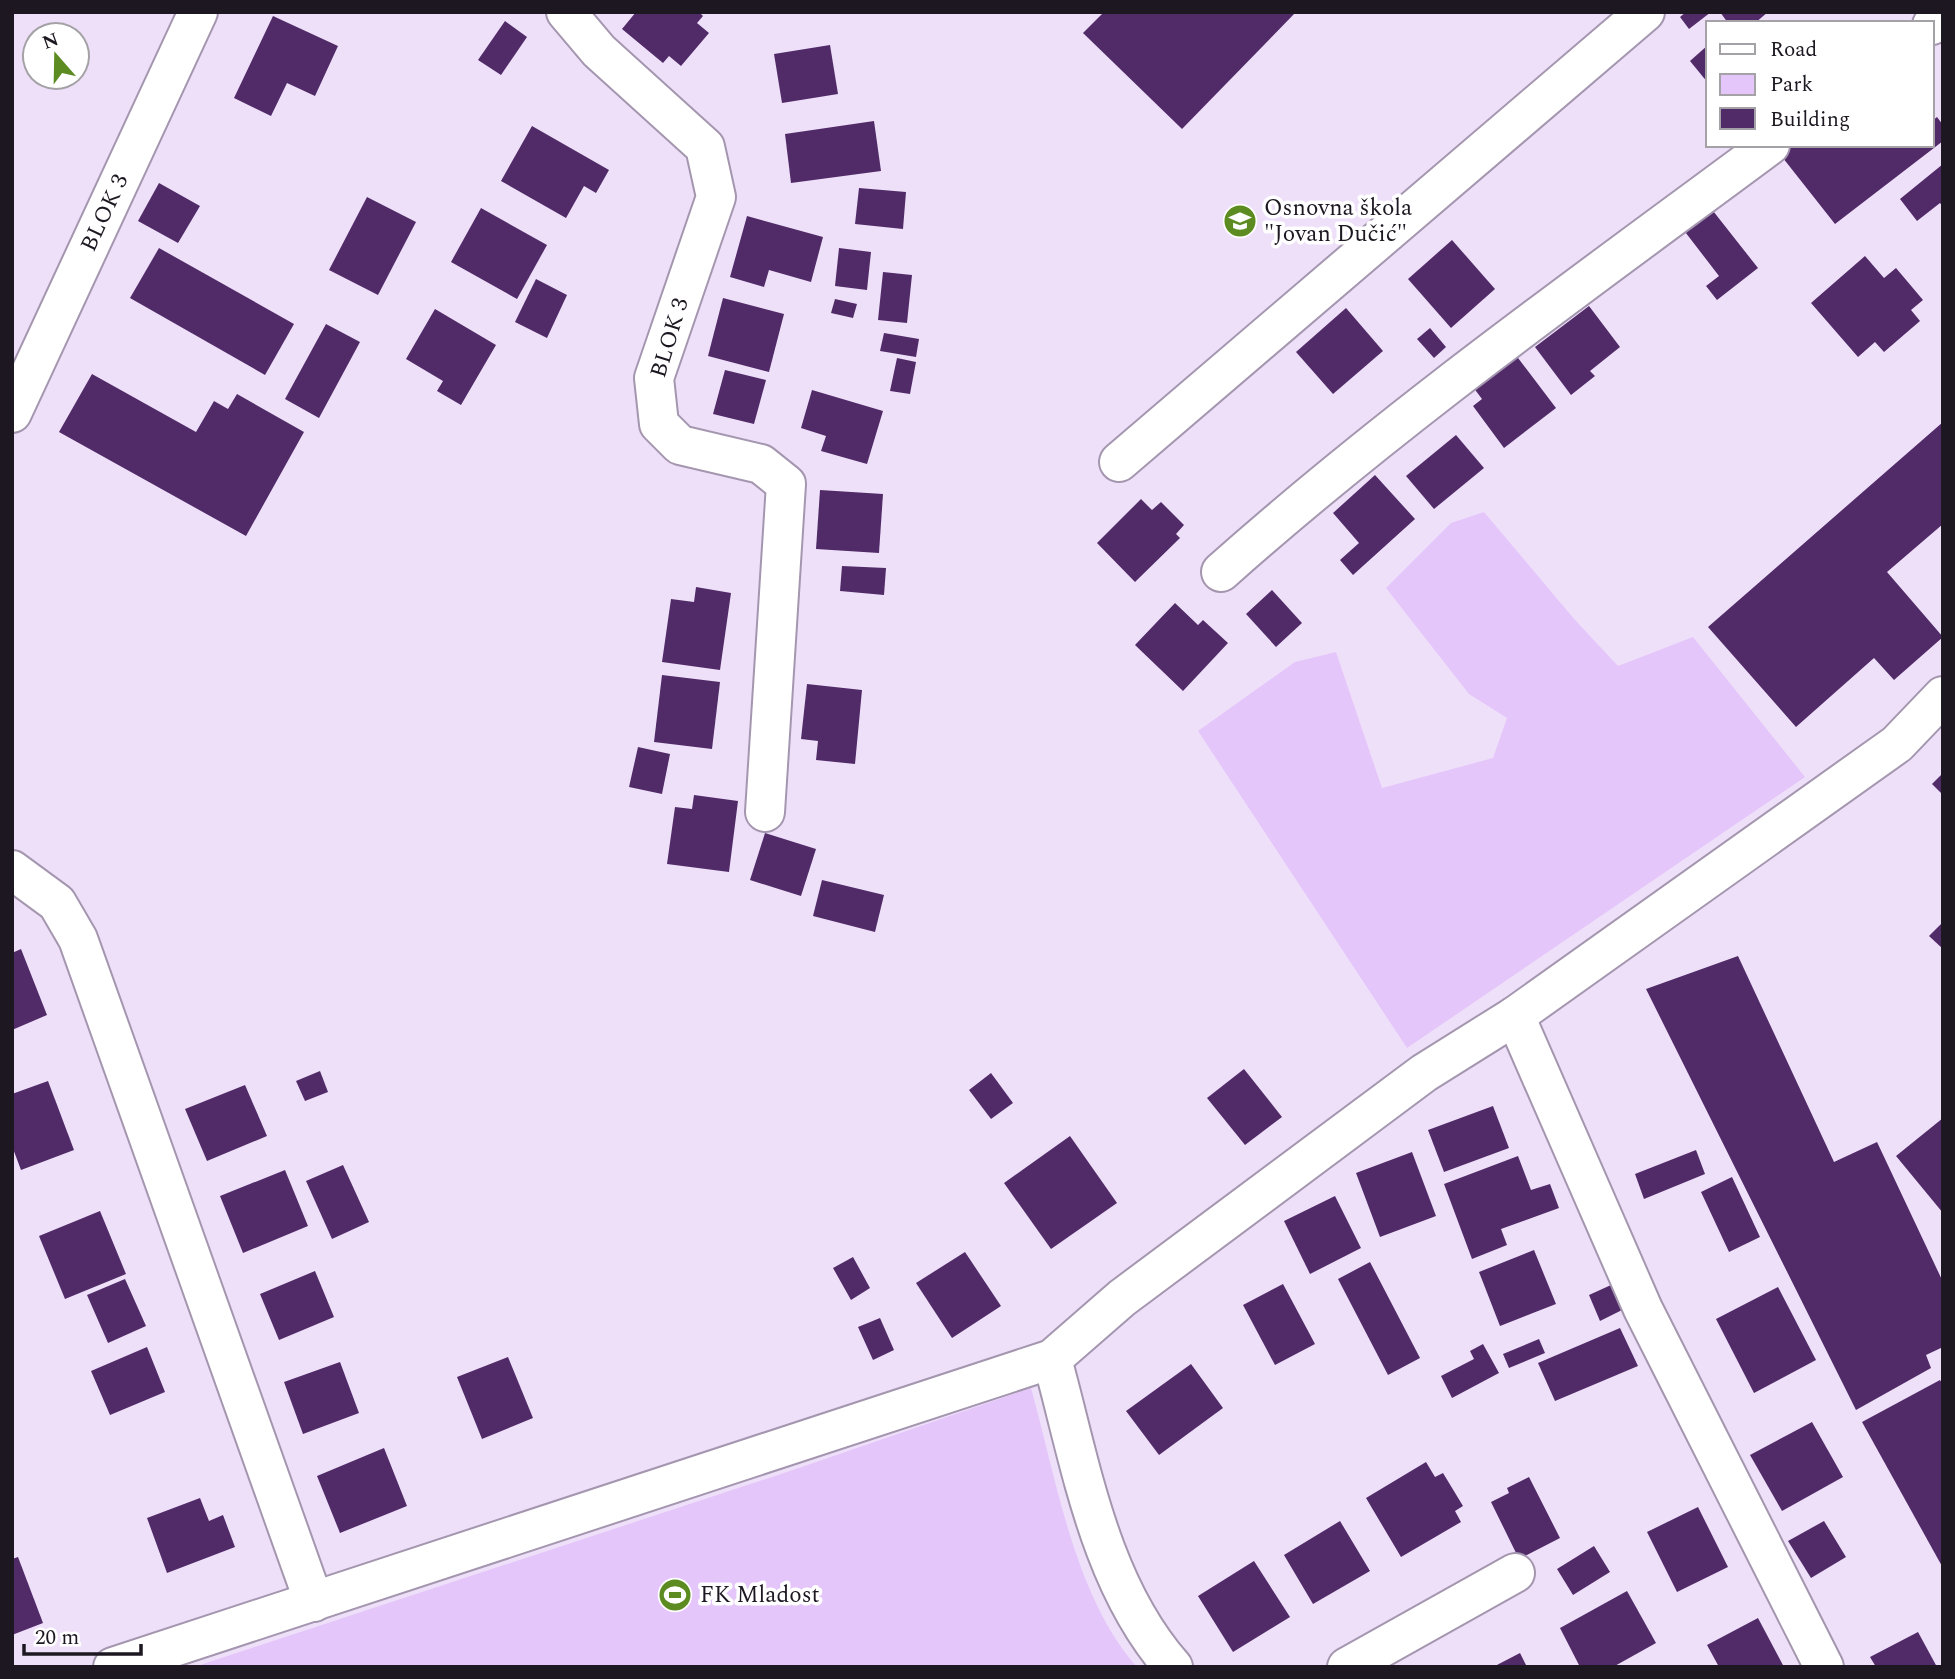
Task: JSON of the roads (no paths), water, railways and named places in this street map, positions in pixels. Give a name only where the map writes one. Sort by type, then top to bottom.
[{"type":"street","name":"BLOK 3","points":[[12,413],[198,12]]},
{"type":"street","name":"BLOK 3","points":[[566,12],[599,51],[705,147],[716,197],[654,378],[659,424],[680,445],[761,464],[786,484],[765,812]]},
{"type":"street","points":[[1119,462],[1644,12]]},
{"type":"street","points":[[1221,572],[1301,502],[1511,337],[1767,147]]},
{"type":"street","points":[[113,1667],[1052,1359],[1122,1298],[1424,1073],[1516,1016],[1897,744],[1943,696]]},
{"type":"street","points":[[12,870],[57,903],[78,939],[314,1602]]},
{"type":"street","points":[[1516,1016],[1643,1309],[1824,1667]]},
{"type":"street","points":[[1052,1359],[1105,1552],[1151,1643],[1173,1667]]},
{"type":"street","points":[[1347,1667],[1515,1573]]},
{"type":"place","name":"Osnovna škola \"Jovan Dučić\"","points":[[1240,221]]},
{"type":"place","name":"FK Mladost","points":[[675,1595]]}]
